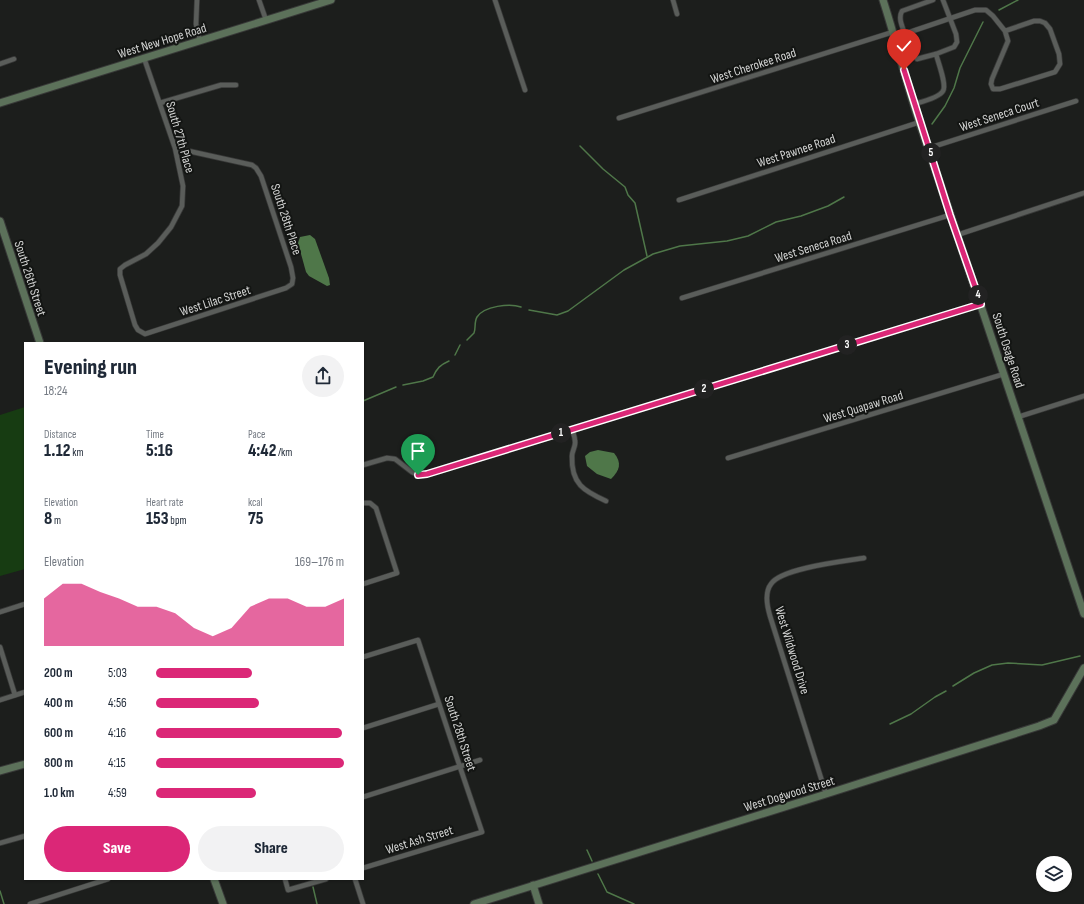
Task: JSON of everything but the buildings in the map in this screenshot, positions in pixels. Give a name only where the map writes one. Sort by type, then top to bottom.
[{"type":"street","points":[[197,0],[196,24],[200,40]]},
{"type":"street","points":[[259,0],[266,20]]},
{"type":"street","name":"West New Hope Road","points":[[0,103],[332,0]]},
{"type":"street","points":[[495,0],[525,90]]},
{"type":"street","points":[[673,0],[677,14]]},
{"type":"street","name":"South Osage Road","points":[[884,0],[914,104],[950,215],[1084,614]]},
{"type":"street","points":[[905,34],[900,18],[902,11],[933,0]]},
{"type":"street","points":[[917,59],[954,47],[957,42],[943,0]]},
{"type":"street","name":"West Cherokee Road","points":[[619,118],[894,34],[905,34],[975,10],[986,10],[1005,31]]},
{"type":"street","points":[[1034,21],[1045,23],[1050,29],[1059,54],[1060,64],[1055,72],[1000,89],[994,89],[991,84],[992,79],[1008,41],[1005,31],[1034,21]]},
{"type":"street","points":[[914,104],[939,95],[943,91],[944,86],[936,54]]},
{"type":"street","name":"South 27th Place","points":[[144,58],[175,148],[184,186],[182,206],[171,227],[158,243],[146,254],[124,265],[120,270],[120,275],[135,325],[138,330],[145,334]]},
{"type":"street","points":[[0,64],[14,60]]},
{"type":"street","points":[[160,103],[221,85],[236,85]]},
{"type":"street","name":"West Seneca Court","points":[[929,148],[1076,100]]},
{"type":"street","name":"West Pawnee Road","points":[[679,200],[920,122]]},
{"type":"street","name":"South 28th Place","points":[[175,148],[252,165],[256,168],[262,176],[291,267],[293,278],[292,284]]},
{"type":"street","points":[[957,235],[1084,193]]},
{"type":"street","name":"West Seneca Road","points":[[682,298],[950,215]]},
{"type":"street","name":"South 26th Street","points":[[0,221],[40,342]]},
{"type":"street","name":"West Lilac Street","points":[[145,334],[286,288],[292,284]]},
{"type":"street","points":[[364,465],[386,458],[395,459],[418,475],[427,474],[981,304]]},
{"type":"street","name":"West Quapaw Road","points":[[728,458],[1004,374]]},
{"type":"street","points":[[1018,417],[1084,396]]},
{"type":"street","points":[[572,429],[576,442],[572,454],[573,468],[580,485],[588,493],[606,501]]},
{"type":"street","points":[[364,503],[370,503],[376,508],[397,573],[364,584]]},
{"type":"street","name":"West Wildwood Drive","points":[[826,794],[770,616],[767,595],[771,584],[776,579],[787,574],[826,564],[864,558]]},
{"type":"street","points":[[0,612],[24,604]]},
{"type":"street","name":"South 28th Street","points":[[364,657],[418,640],[482,832]]},
{"type":"street","points":[[0,647],[15,695]]},
{"type":"street","name":"West Dogwood Street","points":[[474,904],[1039,726],[1054,720],[1084,668]]},
{"type":"street","points":[[0,700],[24,692]]},
{"type":"street","points":[[364,728],[439,704]]},
{"type":"street","points":[[364,797],[480,760]]},
{"type":"street","points":[[0,771],[24,764]]},
{"type":"street","name":"West Ash Street","points":[[364,868],[482,832]]},
{"type":"street","points":[[0,843],[24,836]]},
{"type":"street","points":[[30,904],[105,880]]},
{"type":"street","points":[[214,880],[223,904]]},
{"type":"street","points":[[285,880],[288,890],[323,880]]},
{"type":"street","points":[[355,880],[363,904]]},
{"type":"street","points":[[533,885],[539,904]]},
{"type":"shaded area","points":[[310,235],[315,239],[329,278],[330,285],[327,286],[309,276],[306,272],[298,243],[300,237]]},
{"type":"shaded area","points":[[24,407],[24,569],[0,576],[0,415]]},
{"type":"shaded area","points":[[598,450],[614,453],[617,457],[619,466],[611,479],[597,474],[587,466],[585,456],[590,452]]},
{"type":"waterway","points":[[999,10],[1018,0]]},
{"type":"waterway","points":[[932,124],[945,106],[954,88],[960,68],[983,22]]},
{"type":"waterway","points":[[580,146],[603,169],[625,187],[628,195],[635,203],[647,256]]},
{"type":"waterway","points":[[529,310],[557,315],[568,311],[624,270],[653,254],[680,246],[727,241],[748,236],[776,222],[801,216],[828,206],[844,197]]},
{"type":"waterway","points":[[467,340],[474,333],[477,317],[480,313],[498,306],[510,305],[521,307]]},
{"type":"waterway","points":[[455,355],[460,345]]},
{"type":"waterway","points":[[403,385],[423,381],[433,377],[439,367],[449,361]]},
{"type":"waterway","points":[[364,401],[396,387]]},
{"type":"waterway","points":[[953,686],[974,673],[992,665],[1008,663],[1042,665],[1080,656]]},
{"type":"waterway","points":[[890,724],[911,714],[946,691]]},
{"type":"waterway","points":[[587,850],[592,861]]},
{"type":"waterway","points":[[598,874],[607,892],[634,904]]},
{"type":"waterway","points":[[313,887],[317,904]]},
{"type":"waterway","points":[[0,891],[4,904]]},
{"type":"route","points":[[418,475],[427,474],[482,458],[981,304],[950,215],[904,70]]}]
